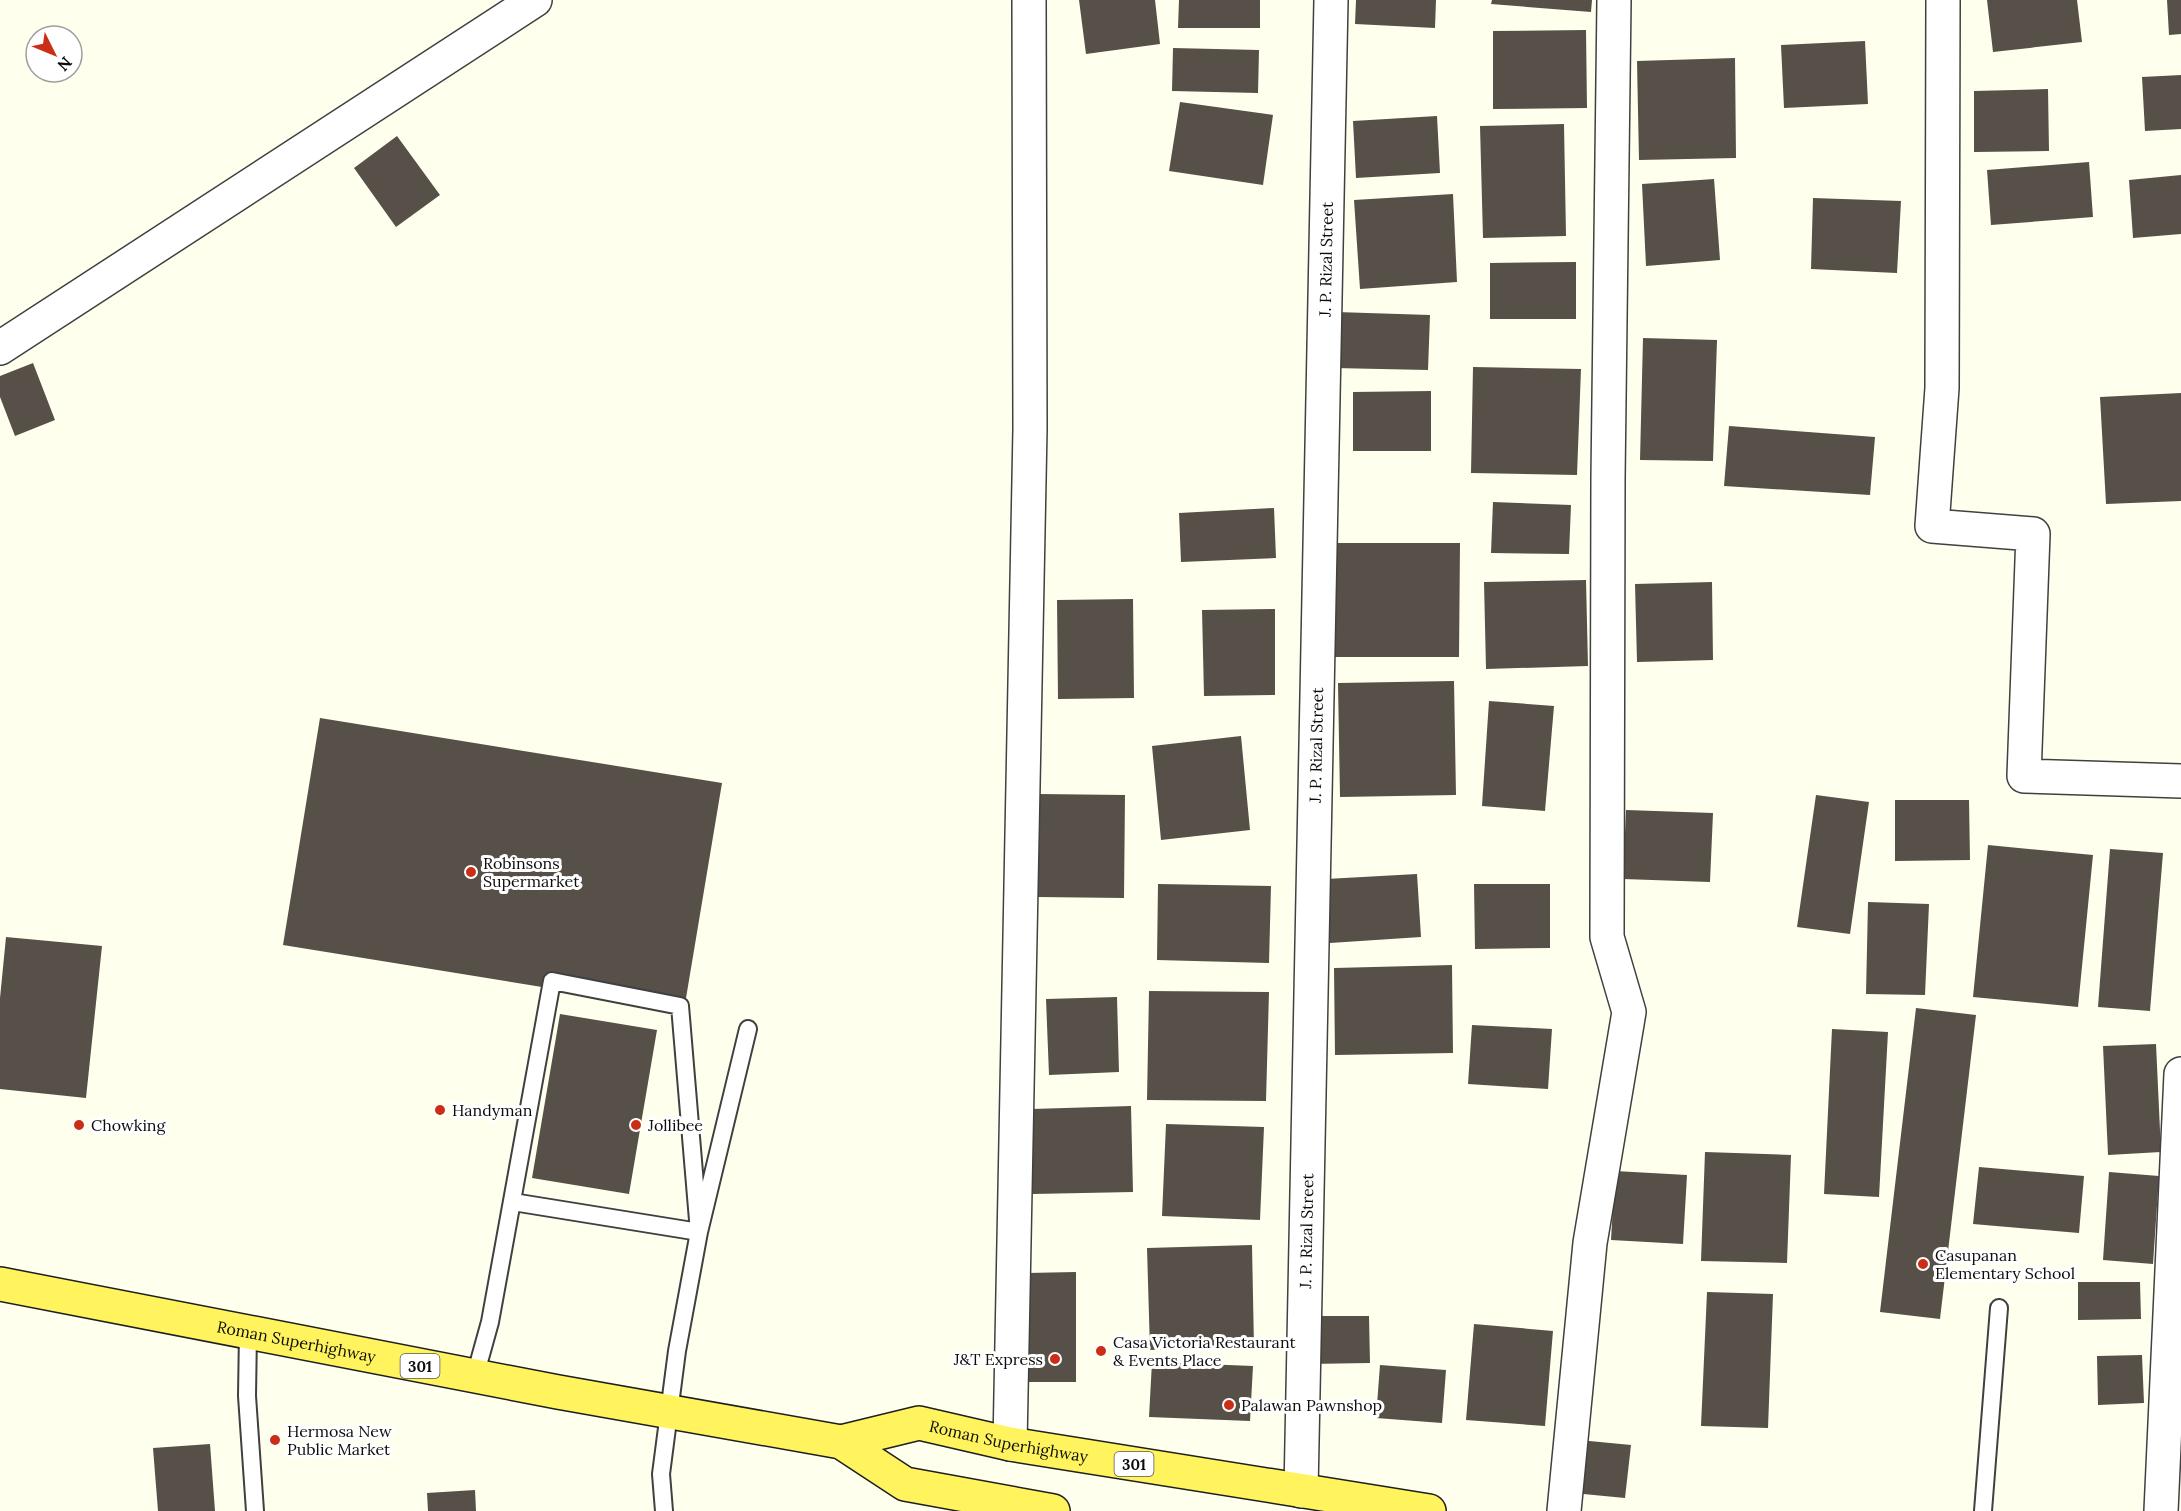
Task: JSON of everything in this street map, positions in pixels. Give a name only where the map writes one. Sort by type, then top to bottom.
[{"type":"main road","name":"Roman Superhighway","points":[[0,1284],[475,1376],[841,1442],[919,1423],[1010,1443],[1429,1511]]},
{"type":"main road","name":"Roman Superhighway","points":[[841,1442],[904,1484],[1053,1511]]},
{"type":"street","points":[[0,348],[535,0]]},
{"type":"street","points":[[1010,1443],[1030,429],[1029,0]]},
{"type":"street","name":"J. P. Rizal Street","points":[[1301,1491],[1331,0]]},
{"type":"street","points":[[1563,1511],[1590,1243],[1629,1012],[1607,937],[1608,479],[1614,0]]},
{"type":"street","points":[[1943,0],[1942,388],[1932,526],[2032,534],[2024,776],[2181,781]]},
{"type":"street","points":[[2161,1511],[2181,1074]]},
{"type":"lane","points":[[475,1376],[490,1322],[552,981],[680,1006],[699,1232]]},
{"type":"lane","points":[[664,1511],[661,1474],[677,1351],[699,1232],[748,1029]]},
{"type":"lane","points":[[513,1202],[699,1232]]},
{"type":"lane","points":[[1983,1511],[2000,1308]]},
{"type":"lane","points":[[248,1332],[247,1396],[255,1511]]},
{"type":"building","points":[[1079,0],[1155,0],[1160,44],[1086,54]]},
{"type":"building","points":[[1179,0],[1260,0],[1260,28],[1178,28]]},
{"type":"building","points":[[1356,0],[1436,0],[1435,28],[1355,24]]},
{"type":"building","points":[[1492,0],[1592,0],[1591,12],[1491,4]]},
{"type":"building","points":[[1987,0],[2077,0],[2082,42],[1993,52]]},
{"type":"building","points":[[2167,0],[2181,0],[2181,34],[2169,35]]},
{"type":"building","points":[[1586,30],[1587,108],[1493,109],[1493,31]]},
{"type":"building","points":[[1865,41],[1868,104],[1784,108],[1781,45]]},
{"type":"building","points":[[1173,48],[1259,50],[1258,93],[1172,91]]},
{"type":"building","points":[[1735,58],[1736,158],[1639,160],[1637,61]]},
{"type":"building","points":[[2181,75],[2181,129],[2145,131],[2142,77]]},
{"type":"building","points":[[2048,89],[2049,151],[1974,152],[1974,91]]},
{"type":"building","points":[[1180,102],[1273,115],[1263,185],[1169,171]]},
{"type":"building","points":[[1437,116],[1440,173],[1356,178],[1353,121]]},
{"type":"building","points":[[1564,124],[1566,236],[1483,238],[1480,126]]},
{"type":"building","points":[[397,136],[440,195],[396,227],[354,168]]},
{"type":"building","points":[[2089,162],[2093,217],[1991,225],[1987,170]]},
{"type":"building","points":[[2181,175],[2181,234],[2133,238],[2129,180]]},
{"type":"building","points":[[1714,179],[1720,260],[1646,266],[1642,184]]},
{"type":"building","points":[[1453,194],[1457,282],[1360,289],[1354,200]]},
{"type":"building","points":[[1813,198],[1901,201],[1897,273],[1811,269]]},
{"type":"building","points":[[1576,262],[1576,319],[1490,319],[1490,263]]},
{"type":"building","points":[[1336,312],[1430,315],[1428,370],[1334,368]]},
{"type":"building","points":[[1643,338],[1717,340],[1713,461],[1640,460]]},
{"type":"building","points":[[33,363],[55,420],[15,436],[0,397],[0,376]]},
{"type":"building","points":[[1473,367],[1581,369],[1577,475],[1471,473]]},
{"type":"building","points":[[1431,391],[1431,451],[1353,451],[1353,392]]},
{"type":"building","points":[[2181,393],[2181,501],[2106,504],[2100,397]]},
{"type":"building","points":[[1729,426],[1875,437],[1870,495],[1724,486]]},
{"type":"building","points":[[1493,502],[1571,505],[1569,554],[1491,553]]},
{"type":"building","points":[[1274,508],[1276,558],[1181,562],[1179,513]]},
{"type":"building","points":[[1331,543],[1460,543],[1459,657],[1331,657]]},
{"type":"building","points":[[1586,580],[1588,666],[1486,669],[1484,582]]},
{"type":"building","points":[[1712,582],[1713,660],[1637,662],[1635,584]]},
{"type":"building","points":[[1133,599],[1134,698],[1058,699],[1057,600]]},
{"type":"building","points":[[1275,609],[1275,695],[1204,696],[1202,610]]},
{"type":"building","points":[[1454,681],[1456,795],[1340,797],[1338,683]]},
{"type":"building","points":[[1489,701],[1554,706],[1545,811],[1482,806]]},
{"type":"building","points":[[320,718],[722,783],[684,1010],[283,945]]},
{"type":"building","points":[[1241,736],[1250,830],[1161,840],[1152,746]]},
{"type":"building","points":[[1039,794],[1125,795],[1124,898],[1038,897]]},
{"type":"building","points":[[1816,795],[1869,802],[1850,934],[1797,927]]},
{"type":"building","points":[[1895,800],[1969,800],[1970,860],[1895,861]]},
{"type":"building","points":[[1626,810],[1713,813],[1710,882],[1623,879]]},
{"type":"building","points":[[1988,845],[2093,855],[2078,1007],[1973,997]]},
{"type":"building","points":[[2110,849],[2163,853],[2150,1011],[2098,1007]]},
{"type":"building","points":[[1417,874],[1421,937],[1330,943],[1326,879]]},
{"type":"building","points":[[1158,884],[1271,886],[1269,963],[1157,960]]},
{"type":"building","points":[[1474,884],[1550,884],[1550,948],[1475,949]]},
{"type":"building","points":[[1868,902],[1929,904],[1925,995],[1866,994]]},
{"type":"building","points":[[6,937],[102,946],[86,1098],[0,1089],[0,998]]},
{"type":"building","points":[[1452,965],[1453,1053],[1335,1055],[1334,968]]},
{"type":"building","points":[[1149,991],[1269,992],[1266,1101],[1147,1100]]},
{"type":"building","points":[[1117,997],[1119,1072],[1049,1075],[1046,999]]},
{"type":"building","points":[[1916,1008],[1976,1015],[1940,1319],[1880,1312]]},
{"type":"building","points":[[560,1014],[657,1030],[629,1194],[532,1178]]},
{"type":"building","points":[[1472,1025],[1552,1029],[1548,1089],[1468,1084]]},
{"type":"building","points":[[1832,1029],[1888,1032],[1879,1197],[1824,1194]]},
{"type":"building","points":[[2156,1044],[2161,1152],[2108,1155],[2103,1046]]},
{"type":"building","points":[[1131,1106],[1133,1192],[1033,1194],[1032,1109]]},
{"type":"building","points":[[1166,1124],[1264,1127],[1260,1220],[1162,1216]]},
{"type":"building","points":[[1705,1152],[1791,1155],[1787,1263],[1701,1261]]},
{"type":"building","points":[[1979,1167],[2084,1176],[2079,1233],[1973,1224]]},
{"type":"building","points":[[1615,1171],[1687,1175],[1683,1244],[1611,1240]]},
{"type":"building","points":[[2109,1172],[2159,1176],[2153,1264],[2103,1260]]},
{"type":"building","points":[[1252,1245],[1254,1347],[1150,1350],[1147,1248]]},
{"type":"building","points":[[1076,1272],[1076,1382],[1027,1382],[1027,1273]]},
{"type":"building","points":[[2078,1282],[2140,1282],[2141,1319],[2078,1320]]},
{"type":"building","points":[[1707,1292],[1773,1294],[1768,1428],[1701,1426]]},
{"type":"building","points":[[1307,1316],[1369,1316],[1370,1363],[1308,1364]]},
{"type":"building","points":[[1474,1324],[1553,1331],[1545,1426],[1466,1420]]},
{"type":"building","points":[[2142,1355],[2144,1403],[2098,1405],[2097,1356]]},
{"type":"building","points":[[1152,1362],[1253,1366],[1250,1421],[1149,1417]]},
{"type":"building","points":[[1380,1365],[1446,1370],[1442,1423],[1376,1418]]},
{"type":"building","points":[[1579,1440],[1631,1445],[1625,1498],[1573,1493]]},
{"type":"building","points":[[210,1444],[215,1511],[158,1511],[153,1448]]},
{"type":"building","points":[[475,1490],[476,1511],[428,1511],[427,1493]]},
{"type":"place","name":"Robinsons Supermarket","points":[[471,872]]},
{"type":"place","name":"Handyman","points":[[440,1110]]},
{"type":"place","name":"Chowking","points":[[79,1125]]},
{"type":"place","name":"Jollibee","points":[[636,1125]]},
{"type":"place","name":"Casupanan Elementary School","points":[[1923,1264]]},
{"type":"place","name":"Casa Victoria Restaurant & Events Place","points":[[1101,1351]]},
{"type":"place","name":"J&T Express","points":[[1055,1359]]},
{"type":"place","name":"Palawan Pawnshop","points":[[1229,1405]]},
{"type":"place","name":"Hermosa New Public Market","points":[[275,1440]]}]
